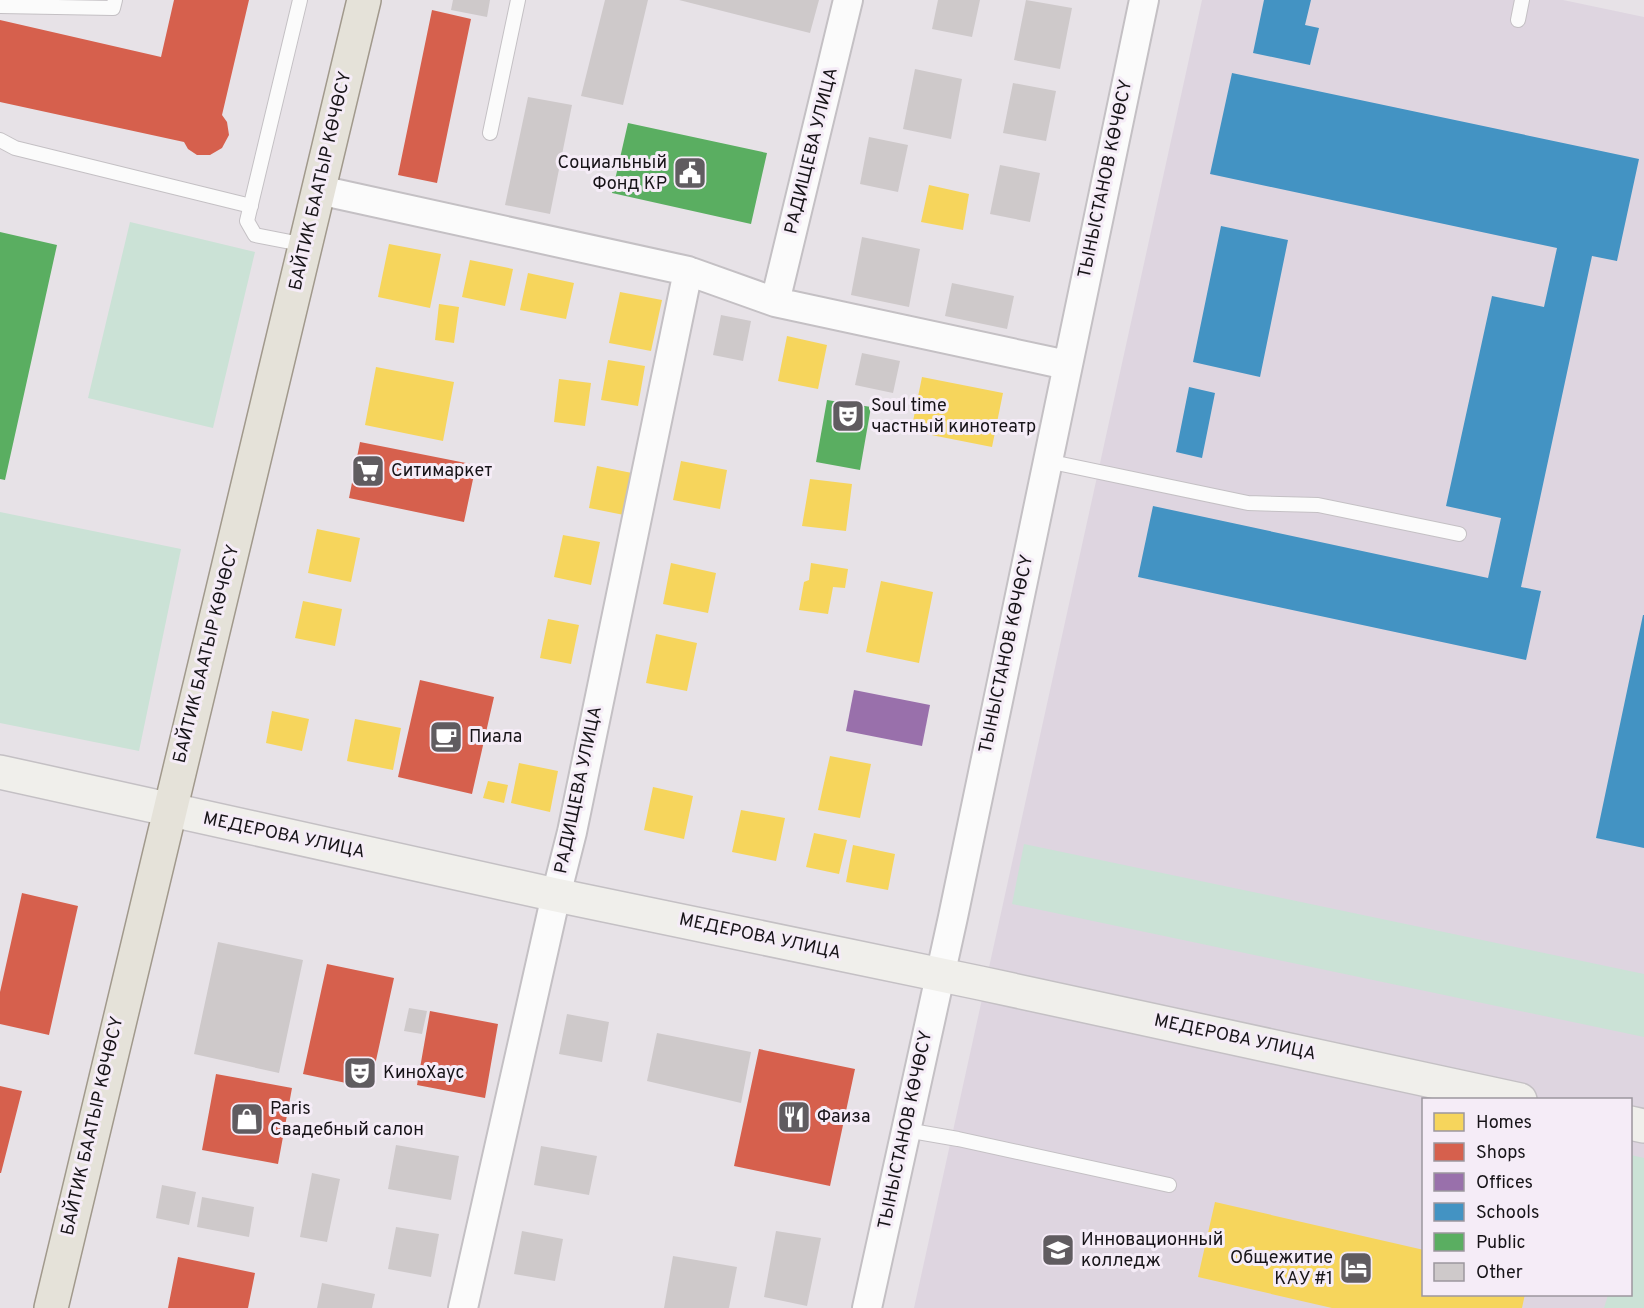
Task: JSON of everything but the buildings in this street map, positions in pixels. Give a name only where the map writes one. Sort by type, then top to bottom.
[{"type":"main road","name":"БАЙТИК БААТЫР КӨЧӨСҮ","points":[[51,1308],[364,0]]},
{"type":"main road","name":"МЕДЕРОВА УЛИЦА","points":[[0,772],[556,895],[1511,1098]]},
{"type":"street","name":"РАДИЩЕВА УЛИЦА","points":[[775,302],[848,0]]},
{"type":"street","name":"ТЫНЫСТАНОВ КӨЧӨСҮ","points":[[867,1308],[940,975],[1144,0]]},
{"type":"street","points":[[319,190],[688,271],[775,302],[1067,364]]},
{"type":"street","name":"РАДИЩЕВА УЛИЦА","points":[[463,1308],[572,832],[688,271]]},
{"type":"lane","points":[[0,6],[113,8],[115,0]]},
{"type":"lane","points":[[300,0],[248,220],[255,235],[306,245]]},
{"type":"lane","points":[[490,134],[518,0]]},
{"type":"lane","points":[[1518,20],[1522,0]]},
{"type":"lane","points":[[0,140],[15,148],[251,206]]},
{"type":"lane","points":[[1047,460],[1248,503],[1318,505],[1459,534]]},
{"type":"lane","points":[[906,1130],[958,1139],[1169,1185]]},
{"type":"shaded area","points":[[1202,0],[1563,0],[1644,17],[1644,1308],[914,1308]]},
{"type":"green space","points":[[130,222],[255,252],[213,428],[88,398]]},
{"type":"green space","points":[[0,512],[181,549],[139,751],[0,723]]},
{"type":"green space","points":[[1024,844],[1644,974],[1644,1037],[1012,904]]},
{"type":"green space","points":[[1632,1155],[1644,1158],[1644,1308],[1604,1308],[1608,1296],[1632,1296]]},
{"type":"place","name":"Социальный Фонд КР","points":[[690,173]]},
{"type":"place","name":"Soul time частный кинотеатр","points":[[848,416]]},
{"type":"place","name":"Ситимаркет","points":[[368,471]]},
{"type":"place","name":"Пиала","points":[[446,737]]},
{"type":"place","name":"КиноХаус","points":[[360,1073]]},
{"type":"place","name":"Фаиза","points":[[794,1117]]},
{"type":"place","name":"Paris Свадебный салон","points":[[247,1119]]},
{"type":"place","name":"Инновационный колледж","points":[[1058,1250]]},
{"type":"place","name":"Общежитие КАУ #1","points":[[1356,1268]]}]
